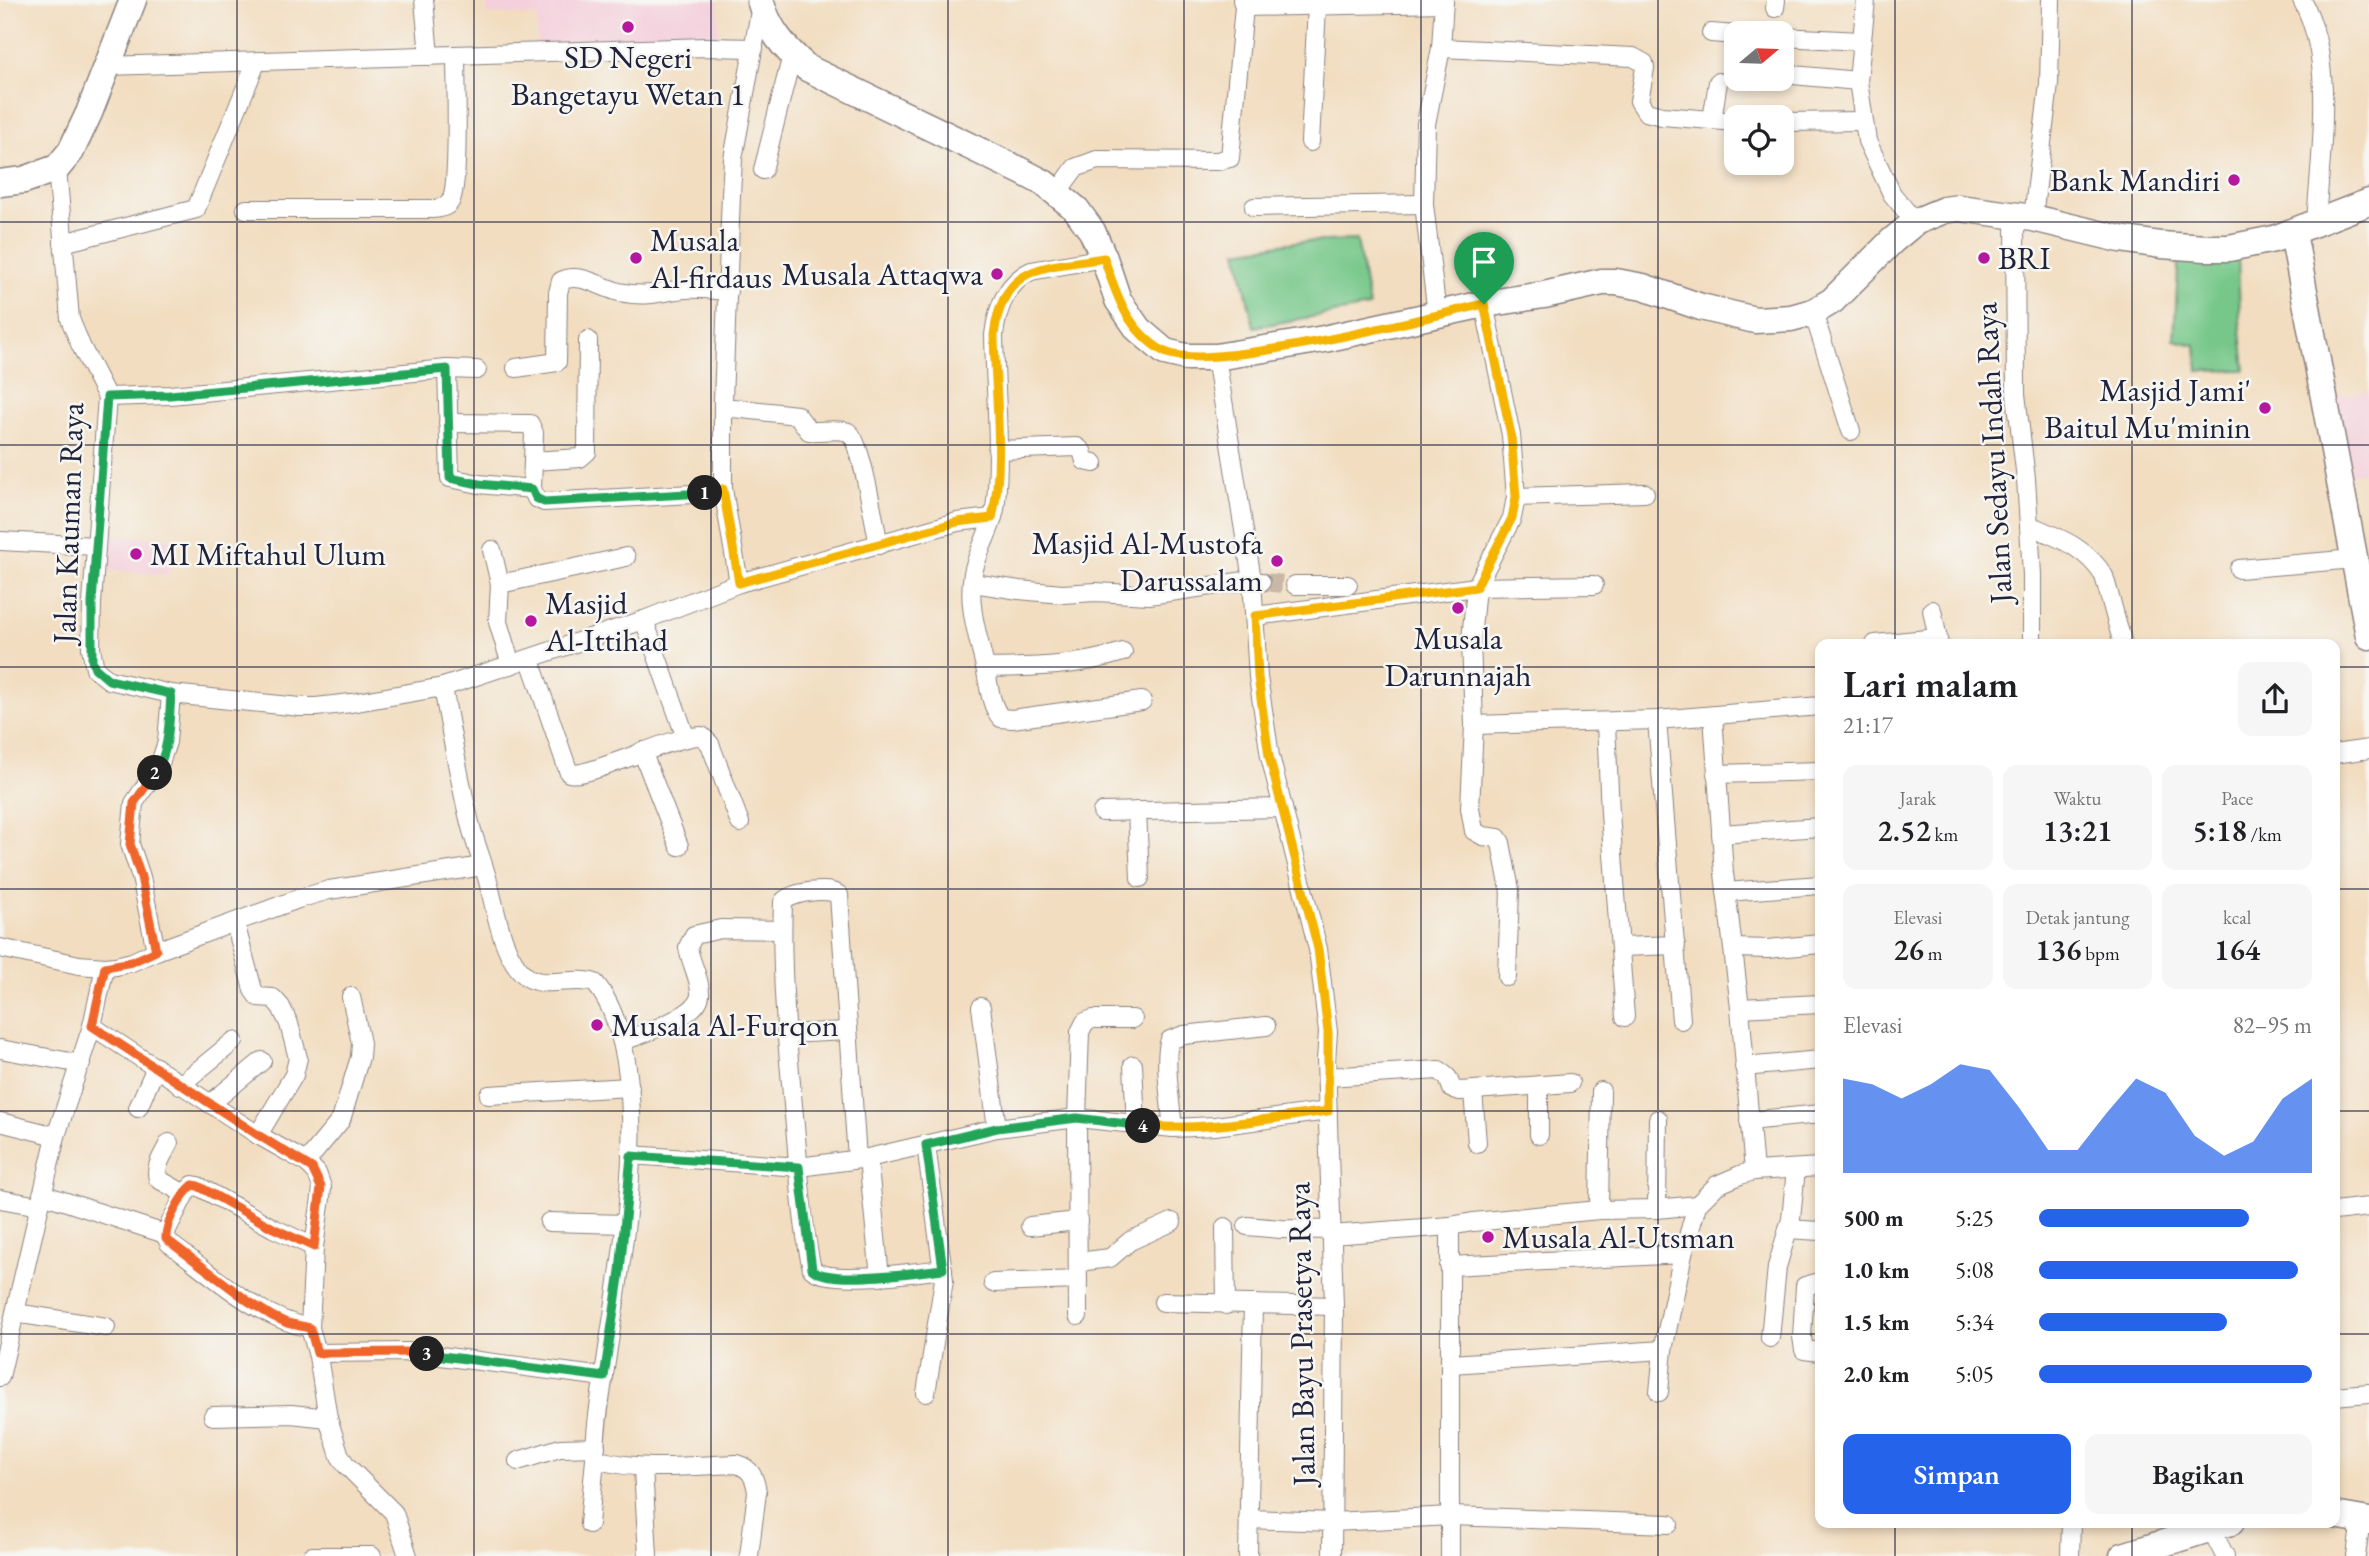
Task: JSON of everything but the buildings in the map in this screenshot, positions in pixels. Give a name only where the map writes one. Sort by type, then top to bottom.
[{"type":"main road","points":[[0,183],[24,180],[57,168],[71,151],[89,113],[133,0]]},
{"type":"main road","points":[[761,2],[770,29],[807,68],[1021,171],[1057,193],[1076,209],[1092,231],[1124,312],[1149,341],[1165,352],[1186,357],[1216,357],[1324,340],[1484,304],[1544,295],[1587,284],[1616,282],[1700,307],[1755,320],[1773,320],[1813,312],[1832,301],[1915,222],[1944,210],[1959,208],[2024,217],[2119,239],[2183,247],[2229,248],[2304,228],[2369,202]]},
{"type":"main road","points":[[2304,228],[2369,636]]},
{"type":"main road","points":[[2340,1517],[2365,1520]]},
{"type":"main road","points":[[2123,1556],[2214,1528]]},
{"type":"street","points":[[424,0],[429,56]]},
{"type":"street","points":[[1866,0],[1858,81],[1862,121],[1867,141],[1892,194],[1915,222]]},
{"type":"street","name":"Jalan Sedayu Indah Raya","points":[[2032,639],[2029,525],[2016,394],[2014,288],[2024,217],[2049,84],[2051,0]]},
{"type":"street","points":[[2302,0],[2317,43],[2323,82],[2304,228]]},
{"type":"street","points":[[1057,193],[1075,168],[1097,160],[1217,161],[1230,158],[1243,4],[1317,6],[1444,1],[1441,48],[1426,124],[1424,204],[1437,315]]},
{"type":"street","points":[[739,583],[723,489],[723,407],[733,159],[761,2]]},
{"type":"street","points":[[1310,142],[1317,6]]},
{"type":"street","points":[[1711,33],[1724,34]]},
{"type":"street","points":[[1794,38],[1861,41]]},
{"type":"street","points":[[107,66],[707,47],[754,48]]},
{"type":"street","points":[[1441,48],[1633,57],[1644,63],[1645,68],[1639,101],[1643,110],[1662,116],[1724,121]]},
{"type":"street","points":[[246,209],[431,209],[446,206],[451,201],[455,177],[456,55]]},
{"type":"street","points":[[762,170],[792,55]]},
{"type":"street","points":[[63,243],[196,209],[256,63]]},
{"type":"street","points":[[1794,75],[1858,81]]},
{"type":"street","points":[[1712,120],[1718,82]]},
{"type":"street","points":[[1794,122],[1862,121]]},
{"type":"street","name":"Jalan Kauman Raya","points":[[57,168],[70,318],[107,397],[91,629],[92,660],[95,668],[109,680],[171,694],[316,708],[443,687],[644,620],[739,583],[957,522],[992,518]]},
{"type":"street","points":[[1254,207],[1424,204]]},
{"type":"street","points":[[1104,258],[1031,271],[1014,283],[996,317],[996,503],[974,572],[973,621],[995,708],[998,715],[1005,719],[1142,701]]},
{"type":"street","points":[[516,368],[557,362],[558,293],[561,281],[566,278],[578,278],[634,295],[653,296],[689,289],[729,291]]},
{"type":"street","points":[[1484,304],[1511,435],[1516,497],[1510,524],[1476,587],[1471,639],[1474,725],[1471,818],[1472,826],[1478,834],[1498,838],[1501,843],[1510,890],[1507,977]]},
{"type":"street","points":[[1813,312],[1850,431]]},
{"type":"street","points":[[533,461],[580,458],[587,452],[588,340]]},
{"type":"street","name":"Jalan Bayu Prasetya Raya","points":[[1216,357],[1258,581],[1255,616],[1258,677],[1269,756],[1318,949],[1328,1032],[1334,1306],[1332,1556]]},
{"type":"street","points":[[447,369],[450,478],[532,489]]},
{"type":"street","points":[[107,397],[170,395],[447,369],[477,370]]},
{"type":"street","points":[[723,407],[797,415],[809,430],[848,432],[853,436],[860,453],[879,545]]},
{"type":"street","points":[[448,423],[530,424],[534,433],[532,489],[536,498],[544,502],[670,496],[723,489]]},
{"type":"street","points":[[997,450],[1077,447],[1082,451],[1085,461],[1094,463]]},
{"type":"street","points":[[1516,497],[1645,493]]},
{"type":"street","points":[[2029,525],[2073,544],[2099,568],[2104,576],[2122,639]]},
{"type":"street","points":[[0,541],[95,545]]},
{"type":"street","points":[[492,550],[500,584],[498,622],[511,665]]},
{"type":"street","points":[[500,584],[626,557]]},
{"type":"street","points":[[2239,569],[2360,571]]},
{"type":"street","points":[[973,583],[1062,594],[1096,592],[1149,595],[1258,581]]},
{"type":"street","points":[[1295,585],[1348,585]]},
{"type":"street","points":[[1255,616],[1476,587],[1594,585]]},
{"type":"street","points":[[1932,610],[1938,639]]},
{"type":"street","points":[[644,620],[686,738]]},
{"type":"street","points":[[986,668],[1070,665],[1100,660],[1123,652]]},
{"type":"street","points":[[530,660],[569,773],[581,774],[642,751],[702,736],[710,744],[740,823]]},
{"type":"street","points":[[443,687],[471,827],[499,926],[510,953],[526,976],[544,982],[576,979],[595,983],[609,1004],[622,1041],[630,1087],[631,1156],[589,1524]]},
{"type":"street","points":[[156,951],[141,877],[131,852],[130,835],[134,803],[159,766],[164,753],[171,694]]},
{"type":"street","points":[[1474,725],[1606,723],[1815,706]]},
{"type":"street","points":[[1713,716],[1726,892],[1734,948],[1754,1171]]},
{"type":"street","points":[[1657,720],[1681,1020]]},
{"type":"street","points":[[1606,723],[1609,813],[1625,1017]]},
{"type":"street","points":[[2340,753],[2369,749]]},
{"type":"street","points":[[642,751],[680,846]]},
{"type":"street","points":[[1716,774],[1815,771]]},
{"type":"street","points":[[1102,812],[1283,808]]},
{"type":"street","points":[[1137,811],[1140,878]]},
{"type":"street","points":[[1721,834],[1815,827]]},
{"type":"street","points":[[0,948],[55,961],[105,967],[132,962],[298,899],[329,890],[483,866]]},
{"type":"street","points":[[1726,892],[1815,886]]},
{"type":"street","points":[[880,1277],[847,1031],[837,893],[799,893],[783,902],[782,930],[787,1034],[799,1167],[812,1269],[821,1274],[880,1277],[943,1269]]},
{"type":"street","points":[[234,923],[253,990],[258,997],[276,1000],[289,1024],[298,1058],[294,1075],[258,1135]]},
{"type":"street","points":[[622,1041],[673,1021],[695,1007],[700,993],[689,960],[688,947],[694,935],[721,929],[782,930]]},
{"type":"street","points":[[1734,948],[1768,949],[1815,944]]},
{"type":"street","points":[[1620,947],[1676,945]]},
{"type":"street","points":[[0,1377],[56,1136],[92,1026],[105,967]]},
{"type":"street","points":[[306,1162],[341,1120],[360,1056],[361,1043],[351,997]]},
{"type":"street","points":[[1740,1008],[1815,1004]]},
{"type":"street","points":[[981,1007],[997,1128]]},
{"type":"street","points":[[1078,1316],[1077,1118],[1082,1027],[1084,1022],[1093,1019],[1133,1019]]},
{"type":"street","points":[[92,1026],[258,1135],[306,1162],[317,1173],[321,1187],[314,1247],[310,1328],[328,1418],[340,1456],[346,1465],[394,1513],[408,1556]]},
{"type":"street","points":[[1173,1128],[1169,1094],[1170,1040],[1184,1035],[1266,1026]]},
{"type":"street","points":[[787,1034],[847,1031]]},
{"type":"street","points":[[180,1085],[233,1041]]},
{"type":"street","points":[[0,1049],[80,1064]]},
{"type":"street","points":[[1744,1067],[1815,1060]]},
{"type":"street","points":[[210,1104],[262,1061]]},
{"type":"street","points":[[1133,1065],[1136,1125]]},
{"type":"street","points":[[138,1108],[156,1068]]},
{"type":"street","points":[[1327,1077],[1439,1070],[1448,1078],[1452,1089],[1473,1091],[1570,1083]]},
{"type":"street","points":[[1539,1085],[1539,1135]]},
{"type":"street","points":[[489,1095],[630,1087]]},
{"type":"street","points":[[1473,1091],[1477,1143]]},
{"type":"street","points":[[1599,1210],[1601,1091]]},
{"type":"street","points":[[631,1156],[799,1167],[862,1158],[997,1128],[1077,1118],[1173,1128],[1215,1126],[1328,1111]]},
{"type":"street","points":[[1749,1121],[1815,1114]]},
{"type":"street","points":[[1657,1209],[1658,1119]]},
{"type":"street","points":[[0,1122],[56,1136]]},
{"type":"street","points":[[169,1143],[156,1169],[158,1179],[185,1194]]},
{"type":"street","points":[[926,1145],[944,1290],[926,1394]]},
{"type":"street","points":[[1659,1392],[1662,1350],[1683,1254],[1697,1205],[1717,1185],[1728,1179],[1754,1171],[1815,1167]]},
{"type":"street","points":[[1770,1338],[1777,1267],[1794,1206],[1796,1169]]},
{"type":"street","points":[[165,1234],[185,1194],[193,1185],[314,1247]]},
{"type":"street","points":[[0,1199],[40,1200],[165,1234]]},
{"type":"street","points":[[1247,1226],[1331,1232],[1450,1226],[1599,1210],[1697,1205]]},
{"type":"street","points":[[2340,1210],[2369,1207]]},
{"type":"street","points":[[1030,1226],[1078,1221]]},
{"type":"street","points":[[549,1222],[625,1224]]},
{"type":"street","points":[[993,1283],[1078,1271],[1110,1258],[1130,1241],[1172,1222]]},
{"type":"street","points":[[1450,1226],[1450,1556]]},
{"type":"street","points":[[1225,1227],[1226,1305]]},
{"type":"street","points":[[1788,1229],[1815,1231]]},
{"type":"street","points":[[165,1234],[169,1243],[248,1301],[287,1323],[310,1328]]},
{"type":"street","points":[[1449,1266],[1683,1254]]},
{"type":"street","points":[[1815,1283],[1805,1286],[1802,1337],[1804,1350],[1815,1351]]},
{"type":"street","points":[[1163,1302],[1334,1306]]},
{"type":"street","points":[[1248,1556],[1253,1304]]},
{"type":"street","points":[[15,1313],[106,1327]]},
{"type":"street","points":[[1451,1364],[1662,1350]]},
{"type":"street","points":[[317,1353],[409,1352],[604,1377]]},
{"type":"street","points":[[2340,1396],[2369,1394]]},
{"type":"street","points":[[213,1416],[291,1415],[328,1418]]},
{"type":"street","points":[[518,1461],[560,1448],[595,1453],[643,1468],[736,1464],[748,1469],[756,1482],[750,1556]]},
{"type":"street","points":[[643,1468],[648,1556]]},
{"type":"street","points":[[1248,1518],[1333,1522],[1451,1516],[1670,1524]]},
{"type":"street","points":[[2356,1556],[2365,1520]]},
{"type":"street","points":[[2070,1556],[2071,1528]]},
{"type":"street","points":[[2221,1528],[2225,1556]]},
{"type":"street","points":[[312,1556],[372,1556]]},
{"type":"shaded area","name":"SD Negeri Bangetayu Wetan 1","points":[[487,0],[718,0],[719,41],[641,38],[537,47],[537,15],[487,14]]},
{"type":"shaded area","points":[[2369,391],[2369,471],[2346,474],[2334,397]]},
{"type":"shaded area","name":"MI Miftahul Ulum","points":[[104,534],[171,539],[169,575],[102,569]]},
{"type":"green space","points":[[1357,240],[1369,307],[1254,327],[1237,251],[1295,242]]},
{"type":"green space","points":[[2179,251],[2238,252],[2245,370],[2198,371],[2196,345],[2174,340]]},
{"type":"tunnel","points":[[1264,582],[1295,585]]},
{"type":"place","name":"SD Negeri Bangetayu Wetan 1","points":[[628,27]]},
{"type":"place","name":"Bank Mandiri","points":[[2234,180]]},
{"type":"place","name":"Musala Al-firdaus","points":[[636,258]]},
{"type":"place","name":"BRI","points":[[1984,258]]},
{"type":"place","name":"Musala Attaqwa","points":[[997,274]]},
{"type":"place","name":"Masjid Jami' Baitul Mu'minin","points":[[2265,408]]},
{"type":"place","name":"MI Miftahul Ulum","points":[[136,554]]},
{"type":"place","name":"Masjid Al-Mustofa Darussalam","points":[[1277,561]]},
{"type":"place","name":"Musala Darunnajah","points":[[1458,608]]},
{"type":"place","name":"Masjid Al-Ittihad","points":[[531,621]]},
{"type":"place","name":"Musala Al-Furqon","points":[[597,1025]]},
{"type":"place","name":"Musala Al-Utsman","points":[[1488,1237]]},
{"type":"route","points":[[1104,258],[1118,300],[1138,329],[1165,352],[1186,357],[1216,357],[1324,340],[1484,304],[1511,435],[1516,497],[1507,531],[1476,587],[1255,616],[1258,677],[1269,756],[1311,915],[1324,986],[1328,1032],[1328,1111],[1215,1126],[1173,1128],[1077,1118],[997,1128],[926,1145],[943,1269],[880,1277],[821,1274],[812,1269],[799,1167],[631,1156],[620,1271],[604,1377],[409,1352],[317,1353],[310,1328],[287,1323],[272,1316],[166,1239],[166,1229],[185,1194],[193,1185],[314,1247],[321,1187],[317,1173],[306,1162],[258,1135],[92,1026],[105,967],[132,962],[156,951],[141,877],[131,852],[131,825],[134,803],[159,766],[167,742],[171,694],[109,680],[95,668],[92,660],[95,545],[107,397],[170,395],[447,369],[450,478],[532,489],[536,498],[544,502],[700,494],[723,489],[739,583],[957,522],[992,518],[996,503],[996,317],[1014,283],[1031,271],[1104,258]]}]
